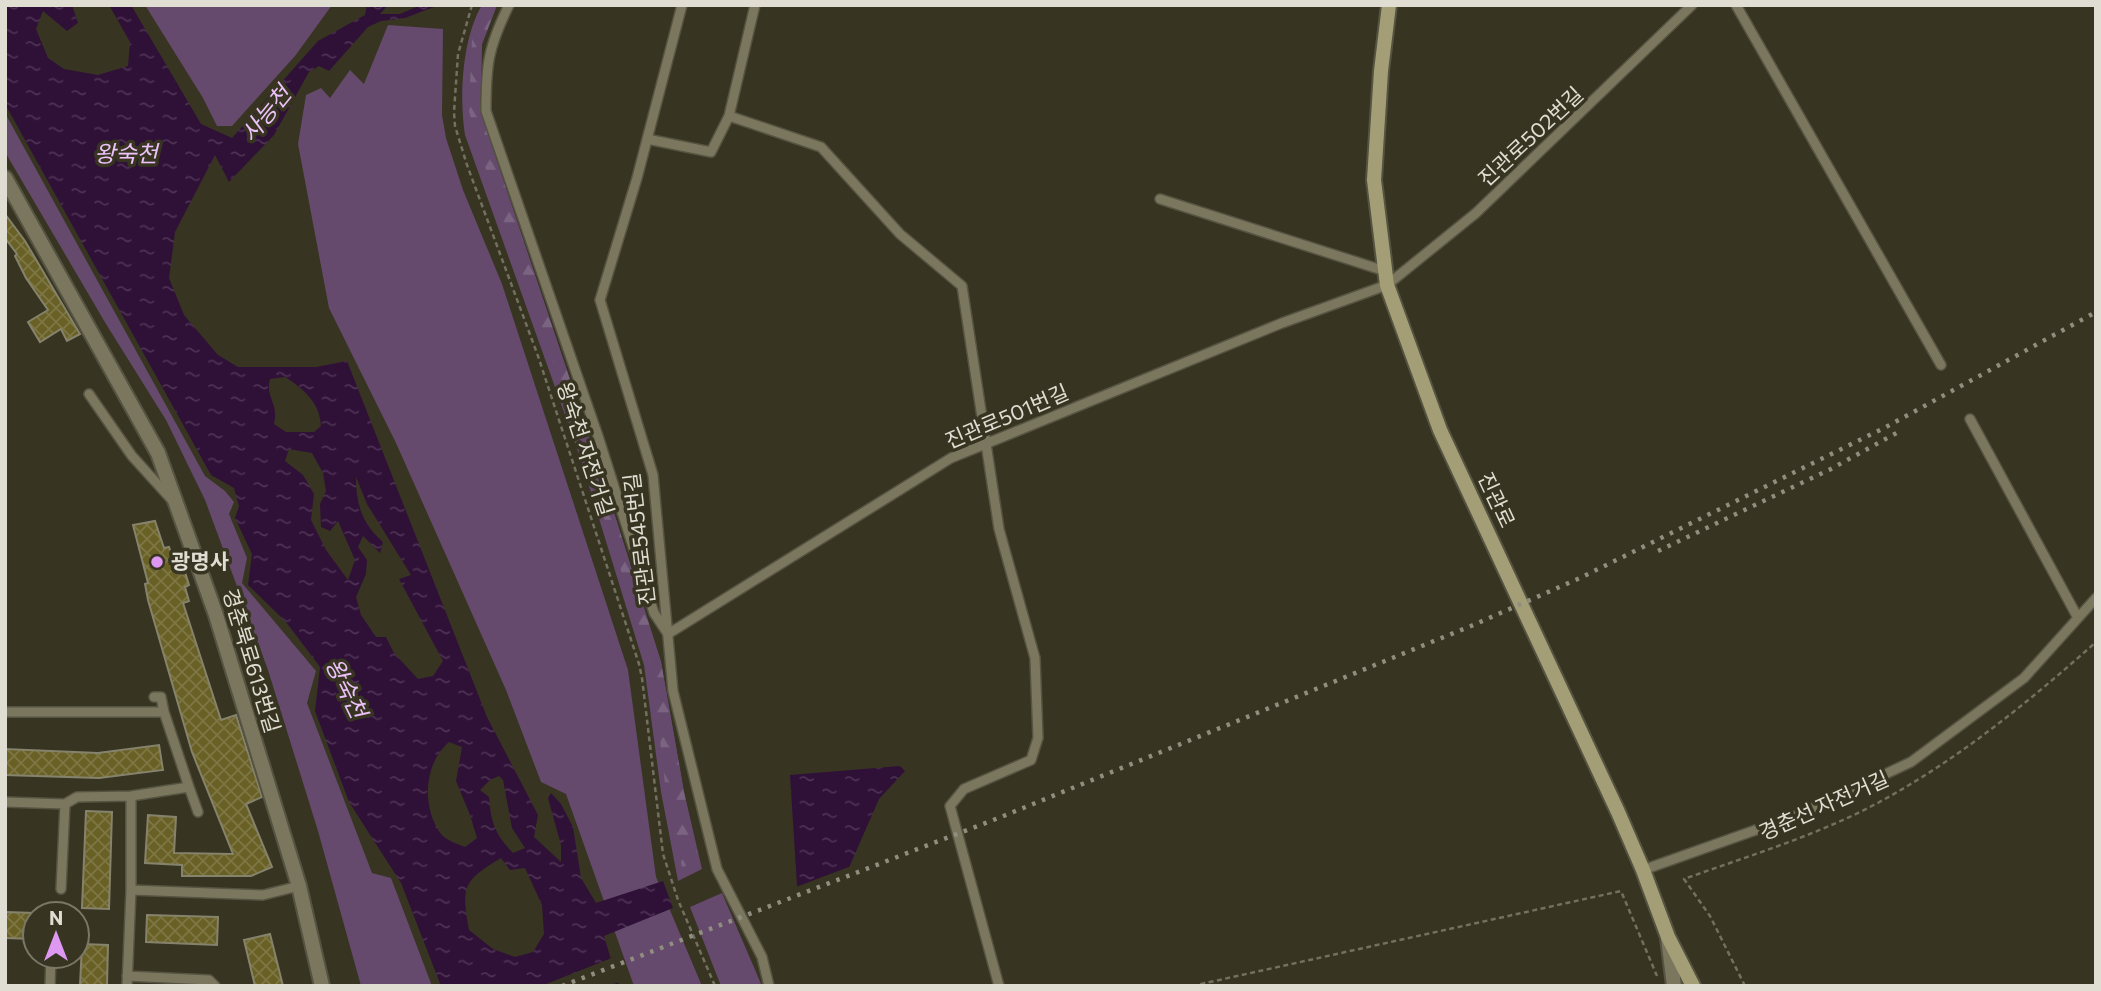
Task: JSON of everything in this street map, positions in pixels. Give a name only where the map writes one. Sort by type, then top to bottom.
[{"type":"street","name":"진관로","points":[[1389,5],[1381,71],[1374,180],[1386,278],[1440,430],[1643,870],[1668,937],[1693,986]]},
{"type":"street","name":"경춘북로613번길","points":[[5,178],[158,453],[216,615],[299,886],[322,986]]},
{"type":"street","points":[[1668,937],[1674,986]]},
{"type":"lane","points":[[509,5],[494,36],[486,66],[486,111],[654,612],[668,634]]},
{"type":"lane","name":"진관로545번길","points":[[682,5],[647,139],[600,300],[653,475],[673,691],[717,869],[762,957],[769,986]]},
{"type":"lane","points":[[647,139],[711,152],[729,116],[755,5]]},
{"type":"lane","name":"진관로502번길","points":[[1386,278],[1476,213],[1692,5]]},
{"type":"lane","points":[[1737,5],[1941,365]]},
{"type":"lane","points":[[729,116],[821,147],[900,234],[962,286],[999,529],[1035,658],[1038,738],[1031,760],[964,789],[950,806],[999,986]]},
{"type":"lane","points":[[1160,200],[1386,278]]},
{"type":"lane","name":"진관로501번길","points":[[668,634],[951,458],[1386,278]]},
{"type":"lane","points":[[89,394],[132,456],[177,506]]},
{"type":"lane","points":[[1970,419],[2078,618]]},
{"type":"lane","points":[[1643,870],[1798,815],[1911,762],[2024,678],[2096,598]]},
{"type":"lane","points":[[154,697],[160,697],[198,813]]},
{"type":"lane","points":[[5,712],[164,712]]},
{"type":"lane","points":[[5,802],[65,804],[77,797],[131,796],[189,787]]},
{"type":"lane","points":[[131,796],[127,981],[209,979],[215,986]]},
{"type":"lane","points":[[61,889],[65,804]]},
{"type":"lane","points":[[131,890],[263,895],[299,886]]},
{"type":"path","name":"왕숙천 자전거길","points":[[472,5],[458,54],[455,126],[538,356],[639,664],[663,854],[678,900],[715,986]]},
{"type":"path","name":"경춘선 자전거길","points":[[1745,986],[1710,916],[1684,878],[1788,841],[1892,796],[1999,725],[2096,642]]},
{"type":"path","points":[[1192,986],[1621,891],[1661,986]]},
{"type":"green space","points":[[145,5],[332,5],[295,56],[232,126],[217,126],[203,98]]},
{"type":"green space","points":[[482,5],[497,5],[482,44],[480,111],[604,481],[661,662],[684,792],[702,869],[678,881],[661,792],[644,665],[581,460],[465,135],[462,86],[466,51]]},
{"type":"green space","points":[[485,5],[497,5],[482,44],[480,111],[604,481],[661,662],[699,862],[682,867],[666,792],[651,663],[544,333],[490,184],[469,111],[472,39]]},
{"type":"green space","points":[[388,25],[443,29],[442,115],[446,138],[463,190],[502,284],[628,670],[656,877],[702,986],[634,986],[566,794],[541,782],[506,690],[396,443],[329,308],[298,144],[306,95],[321,88],[330,98],[350,70],[364,84]]},
{"type":"green space","points":[[5,113],[205,476],[225,491],[234,502],[229,514],[247,558],[242,583],[316,671],[307,703],[372,873],[391,878],[432,986],[361,986],[318,831],[268,670],[205,500],[166,420],[5,152]]},
{"type":"green space","points":[[722,893],[762,986],[721,986],[690,907]]},
{"type":"water","name":"왕숙천","points":[[5,5],[72,5],[78,23],[67,31],[43,11],[36,29],[48,58],[64,69],[98,75],[128,66],[130,42],[109,5],[131,5],[201,124],[232,138],[318,41],[365,15],[367,5],[388,5],[380,14],[400,14],[421,5],[439,5],[405,18],[381,21],[368,27],[329,71],[319,66],[309,72],[274,135],[229,182],[215,155],[175,232],[169,278],[184,315],[218,355],[238,367],[316,367],[347,361],[487,717],[538,815],[534,837],[561,862],[561,845],[548,798],[551,793],[561,804],[573,827],[581,878],[596,903],[663,881],[673,908],[604,936],[619,986],[441,986],[401,883],[349,802],[315,711],[320,667],[286,622],[248,585],[252,554],[235,518],[239,506],[234,488],[211,475],[5,104]],"holes":[[[285,377],[298,386],[318,410],[321,426],[314,432],[286,432],[274,424],[275,410],[269,391],[270,379]],[[289,449],[312,453],[323,473],[326,491],[320,504],[321,527],[330,531],[338,521],[355,560],[348,580],[326,550],[311,520],[314,494],[303,475],[285,461]],[[356,477],[367,504],[411,575],[399,579],[443,661],[433,676],[418,679],[394,653],[386,637],[376,637],[361,615],[356,597],[366,574],[367,560],[358,547],[363,536],[380,553],[383,542],[365,521],[357,496]],[[449,742],[462,747],[456,781],[477,838],[465,847],[441,834],[430,811],[430,773],[441,751]],[[499,776],[503,780],[512,828],[525,848],[513,853],[502,840],[493,821],[489,797],[480,790],[490,780]],[[501,858],[510,870],[525,868],[542,905],[544,934],[533,952],[515,957],[493,949],[469,930],[466,894],[472,879]]]},
{"type":"water","points":[[900,766],[905,771],[879,799],[837,895],[798,901],[790,775]]},
{"type":"pier","points":[[854,865],[840,897],[798,905],[795,903],[793,888]]},
{"type":"pier","points":[[614,957],[621,981],[610,986],[541,986]]},
{"type":"building","points":[[5,214],[25,241],[80,334],[67,341],[61,329],[40,342],[28,322],[48,310],[26,278],[15,256],[17,254],[5,238]]},
{"type":"building","points":[[155,521],[164,548],[169,547],[178,574],[185,572],[189,585],[185,587],[189,601],[183,603],[221,720],[236,715],[262,797],[246,804],[272,867],[251,876],[182,876],[182,865],[145,863],[148,815],[176,817],[174,853],[233,854],[192,752],[148,600],[145,584],[148,583],[133,525]]},
{"type":"building","points":[[159,745],[163,770],[99,778],[5,775],[5,749],[98,753]]},
{"type":"building","points":[[86,811],[112,812],[109,909],[91,908],[91,900],[82,900]]},
{"type":"building","points":[[5,912],[21,913],[21,939],[5,938]]},
{"type":"building","points":[[147,915],[218,917],[217,945],[146,942]]},
{"type":"building","points":[[270,934],[283,986],[255,986],[244,940]]},
{"type":"building","points":[[91,944],[108,945],[107,986],[80,986],[81,970],[91,970]]},
{"type":"railway","points":[[562,986],[1001,817],[1471,626],[1580,578],[1886,427],[2096,312]]},
{"type":"railway","points":[[1658,551],[1829,470],[1902,430]]},
{"type":"place","name":"광명사","points":[[157,562]]},
{"type":"water label","name":"사능천","points":[[266,114]]}]
